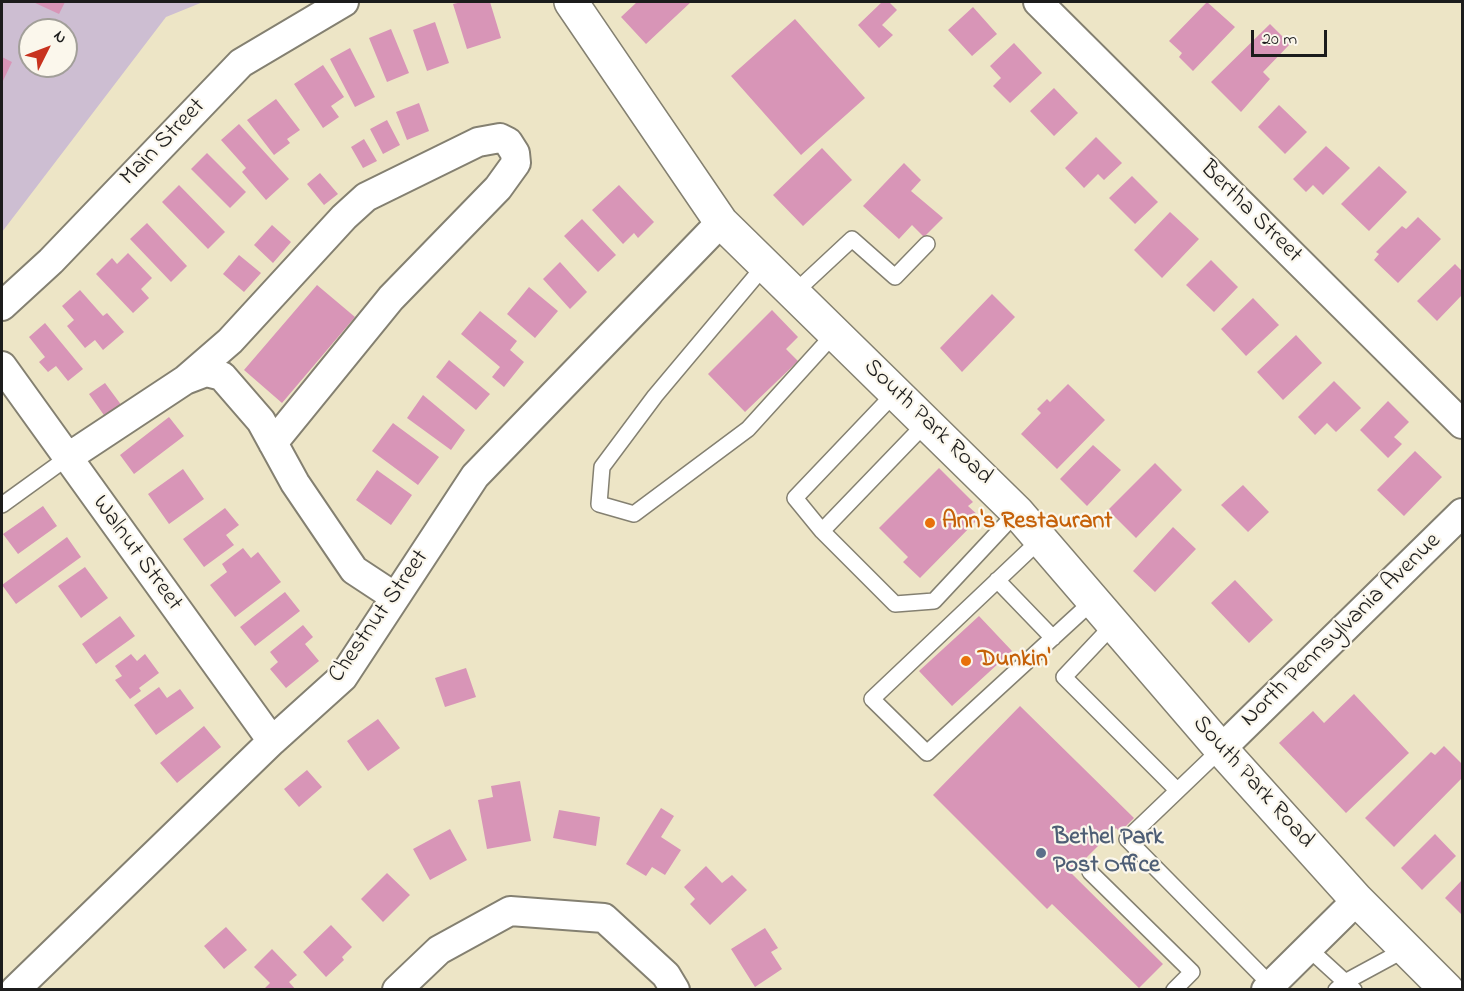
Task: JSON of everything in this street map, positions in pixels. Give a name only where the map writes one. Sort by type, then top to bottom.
[{"type":"main road","name":"South Park Road","points":[[571,2],[721,222],[1017,512],[1221,749],[1357,900],[1447,990]]},
{"type":"street","name":"Main Street","points":[[2,306],[51,261],[241,63],[344,2]]},
{"type":"street","name":"Bertha Street","points":[[1038,2],[1462,424]]},
{"type":"street","points":[[67,458],[185,380],[230,341],[344,217],[366,197],[478,142],[500,138],[508,142],[515,153],[516,163],[498,188],[391,298],[273,443]]},
{"type":"street","name":"Chestnut Street","points":[[15,990],[272,741],[343,677],[475,476],[721,222]]},
{"type":"street","name":"Walnut Street","points":[[2,366],[272,741]]},
{"type":"street","points":[[185,380],[206,372],[222,376],[261,421],[295,483],[354,570],[395,597]]},
{"type":"street","name":"North Pennsylvania Avenue","points":[[1221,749],[1462,513]]},
{"type":"street","points":[[1269,987],[1357,900]]},
{"type":"street","points":[[397,990],[439,950],[510,911],[604,918],[666,975],[675,990]]},
{"type":"lane","points":[[794,293],[852,239],[895,277],[927,244]]},
{"type":"lane","points":[[765,265],[655,396],[602,467],[599,504],[634,514],[748,429],[835,333]]},
{"type":"lane","points":[[896,392],[795,498],[822,531],[895,604],[934,601],[1017,512]]},
{"type":"lane","points":[[822,531],[927,422]]},
{"type":"lane","points":[[2,504],[67,458]]},
{"type":"lane","points":[[1041,539],[872,699],[927,753],[1053,638],[1104,612]]},
{"type":"lane","points":[[997,580],[1053,638]]},
{"type":"lane","points":[[1104,612],[1064,677],[1177,790]]},
{"type":"lane","points":[[1221,749],[1127,839],[1269,987]]},
{"type":"lane","points":[[1090,872],[1192,972],[1174,990]]},
{"type":"lane","points":[[1308,948],[1345,987],[1406,949]]},
{"type":"shaded area","points":[[2,2],[203,2],[166,17],[2,232]]},
{"type":"building","points":[[33,2],[65,2],[59,14]]},
{"type":"building","points":[[490,2],[501,38],[467,49],[453,4]]},
{"type":"building","points":[[637,2],[691,2],[646,44],[621,17]]},
{"type":"building","points":[[882,2],[889,2],[897,10],[882,25],[893,35],[879,48],[858,25]]},
{"type":"building","points":[[1207,2],[1235,27],[1193,71],[1179,57],[1182,53],[1169,41]]},
{"type":"building","points":[[973,7],[997,34],[972,56],[948,30]]},
{"type":"building","points":[[795,19],[865,98],[801,155],[731,76]]},
{"type":"building","points":[[435,22],[449,63],[427,71],[413,30]]},
{"type":"building","points":[[1270,24],[1290,44],[1263,72],[1270,79],[1241,112],[1211,82]]},
{"type":"building","points":[[391,29],[409,73],[387,82],[369,38]]},
{"type":"building","points":[[1014,43],[1042,73],[1010,103],[993,86],[1001,78],[990,66]]},
{"type":"building","points":[[350,48],[375,97],[355,107],[330,59]]},
{"type":"building","points":[[2,57],[12,62],[2,83]]},
{"type":"building","points":[[323,65],[344,97],[331,106],[339,117],[323,128],[294,84]]},
{"type":"building","points":[[1054,88],[1078,113],[1054,136],[1030,111]]},
{"type":"building","points":[[276,99],[300,130],[287,139],[290,143],[274,155],[247,120]]},
{"type":"building","points":[[419,103],[429,131],[407,140],[396,112]]},
{"type":"building","points":[[1279,105],[1307,132],[1285,154],[1258,127]]},
{"type":"building","points":[[387,120],[400,145],[383,154],[370,129]]},
{"type":"building","points":[[239,124],[289,179],[266,200],[242,172],[246,168],[221,140]]},
{"type":"building","points":[[1096,137],[1122,163],[1104,180],[1098,174],[1084,188],[1065,168]]},
{"type":"building","points":[[364,139],[377,161],[363,168],[351,147]]},
{"type":"building","points":[[1326,146],[1350,168],[1323,195],[1313,185],[1306,192],[1293,179]]},
{"type":"building","points":[[822,148],[852,180],[803,226],[773,195]]},
{"type":"building","points":[[207,153],[246,192],[230,208],[191,169]]},
{"type":"building","points":[[904,163],[921,180],[911,191],[943,218],[924,237],[912,225],[899,239],[863,206]]},
{"type":"building","points":[[1379,166],[1407,192],[1369,231],[1341,204]]},
{"type":"building","points":[[320,173],[338,194],[324,205],[307,184]]},
{"type":"building","points":[[1132,176],[1158,202],[1135,224],[1109,198]]},
{"type":"building","points":[[179,185],[225,232],[208,249],[162,202]]},
{"type":"building","points":[[619,185],[654,222],[638,238],[634,233],[623,244],[592,210]]},
{"type":"building","points":[[1170,212],[1199,239],[1162,278],[1134,250]]},
{"type":"building","points":[[1418,217],[1441,239],[1398,283],[1374,260],[1379,254],[1376,252],[1402,226],[1406,229]]},
{"type":"building","points":[[582,219],[616,255],[598,272],[564,236]]},
{"type":"building","points":[[147,223],[187,266],[171,282],[130,239]]},
{"type":"building","points":[[272,225],[291,242],[273,263],[254,245]]},
{"type":"building","points":[[128,253],[152,278],[141,289],[149,298],[133,313],[96,274],[112,258],[117,264]]},
{"type":"building","points":[[239,255],[261,273],[244,292],[223,274]]},
{"type":"building","points":[[1211,260],[1238,287],[1214,312],[1186,285]]},
{"type":"building","points":[[560,262],[587,292],[570,309],[543,279]]},
{"type":"building","points":[[1455,264],[1462,271],[1462,295],[1437,321],[1417,301]]},
{"type":"building","points":[[317,285],[355,317],[282,403],[244,370]]},
{"type":"building","points":[[529,287],[558,311],[535,338],[507,314]]},
{"type":"building","points":[[80,290],[103,316],[107,313],[124,332],[103,350],[95,340],[85,348],[67,326],[74,320],[62,306]]},
{"type":"building","points":[[992,294],[1015,317],[962,372],[940,348]]},
{"type":"building","points":[[1253,298],[1279,325],[1246,356],[1221,329]]},
{"type":"building","points":[[772,310],[798,337],[786,349],[798,361],[745,412],[708,374]]},
{"type":"building","points":[[480,311],[517,341],[510,350],[524,362],[504,387],[492,377],[500,367],[461,334]]},
{"type":"building","points":[[45,323],[83,369],[68,381],[56,366],[48,372],[39,362],[45,357],[29,337]]},
{"type":"building","points":[[1296,335],[1322,363],[1283,400],[1257,372]]},
{"type":"building","points":[[449,360],[490,394],[476,410],[436,377]]},
{"type":"building","points":[[1334,381],[1361,408],[1336,432],[1327,423],[1315,435],[1298,417]]},
{"type":"building","points":[[105,383],[122,406],[106,418],[89,394]]},
{"type":"building","points":[[1068,384],[1105,420],[1057,469],[1021,434],[1041,413],[1037,409],[1047,399],[1050,402]]},
{"type":"building","points":[[423,395],[465,430],[451,450],[407,418]]},
{"type":"building","points":[[1388,401],[1409,422],[1394,437],[1402,444],[1388,458],[1360,430]]},
{"type":"building","points":[[169,417],[184,436],[134,474],[120,455]]},
{"type":"building","points":[[393,423],[439,457],[418,485],[372,451]]},
{"type":"building","points":[[1093,445],[1121,470],[1087,506],[1060,479]]},
{"type":"building","points":[[1415,451],[1442,477],[1404,516],[1377,490]]},
{"type":"building","points":[[1155,463],[1182,490],[1136,538],[1108,510]]},
{"type":"building","name":"Ann's Restaurant","points":[[939,468],[973,502],[968,506],[980,517],[920,578],[903,562],[908,557],[879,528]]},
{"type":"building","points":[[183,469],[204,499],[169,524],[148,494]]},
{"type":"building","points":[[377,470],[412,495],[391,525],[356,500]]},
{"type":"building","points":[[1243,485],[1269,512],[1248,532],[1221,505]]},
{"type":"building","points":[[43,506],[57,526],[18,554],[3,534]]},
{"type":"building","points":[[225,508],[239,525],[226,535],[234,545],[204,567],[183,539]]},
{"type":"building","points":[[1173,527],[1196,549],[1155,592],[1133,571]]},
{"type":"building","points":[[67,537],[81,557],[16,604],[2,585]]},
{"type":"building","points":[[243,548],[251,558],[258,552],[281,582],[235,617],[210,585],[227,572],[222,564]]},
{"type":"building","points":[[85,567],[108,598],[81,618],[58,586]]},
{"type":"building","points":[[1235,580],[1273,620],[1249,643],[1211,603]]},
{"type":"building","points":[[285,592],[300,611],[255,646],[240,627]]},
{"type":"building","points":[[120,616],[135,636],[96,664],[82,644]]},
{"type":"building","name":"Dunkin'","points":[[979,616],[1012,651],[952,706],[919,671]]},
{"type":"building","points":[[303,625],[313,637],[305,644],[319,661],[286,688],[270,669],[278,662],[270,652]]},
{"type":"building","points":[[131,654],[137,661],[145,654],[159,673],[139,688],[141,691],[130,699],[115,680],[122,676],[115,666]]},
{"type":"building","points":[[466,668],[476,697],[445,707],[435,678]]},
{"type":"building","points":[[159,687],[167,698],[180,689],[194,708],[156,735],[134,705]]},
{"type":"building","points":[[1354,694],[1409,753],[1346,813],[1279,743],[1313,711],[1324,723]]},
{"type":"building","name":"Bethel Park Post Office","points":[[1020,706],[1134,818],[1120,832],[1116,828],[1071,873],[1163,964],[1139,988],[1052,904],[1047,909],[933,795]]},
{"type":"building","points":[[378,719],[400,748],[368,771],[347,741]]},
{"type":"building","points":[[204,726],[221,747],[177,783],[160,763]]},
{"type":"building","points":[[1444,746],[1462,764],[1462,778],[1394,847],[1365,818],[1431,752],[1435,755]]},
{"type":"building","points":[[307,770],[322,787],[299,807],[284,789]]},
{"type":"building","points":[[520,781],[531,841],[487,849],[478,800],[493,797],[491,786]]},
{"type":"building","points":[[661,808],[674,816],[661,837],[681,850],[665,875],[652,867],[646,876],[626,864]]},
{"type":"building","points":[[559,810],[600,817],[596,846],[553,838]]},
{"type":"building","points":[[450,829],[467,860],[430,880],[413,849]]},
{"type":"building","points":[[1435,834],[1456,856],[1422,890],[1401,868]]},
{"type":"building","points":[[706,866],[722,883],[732,875],[747,890],[710,925],[690,904],[695,899],[684,887]]},
{"type":"building","points":[[387,873],[410,895],[383,922],[361,899]]},
{"type":"building","points":[[1462,880],[1462,915],[1445,898]]},
{"type":"building","points":[[331,925],[352,947],[342,957],[344,960],[326,977],[303,952]]},
{"type":"building","points":[[226,927],[247,950],[224,969],[204,946]]},
{"type":"building","points":[[765,928],[778,948],[771,952],[782,969],[755,987],[731,949]]},
{"type":"building","points":[[272,949],[297,975],[289,982],[296,990],[263,990],[270,983],[254,967]]},
{"type":"place","name":"Ann's Restaurant","points":[[930,523]]},
{"type":"place","name":"Dunkin'","points":[[966,661]]},
{"type":"place","name":"Bethel Park Post Office","points":[[1041,853]]}]
